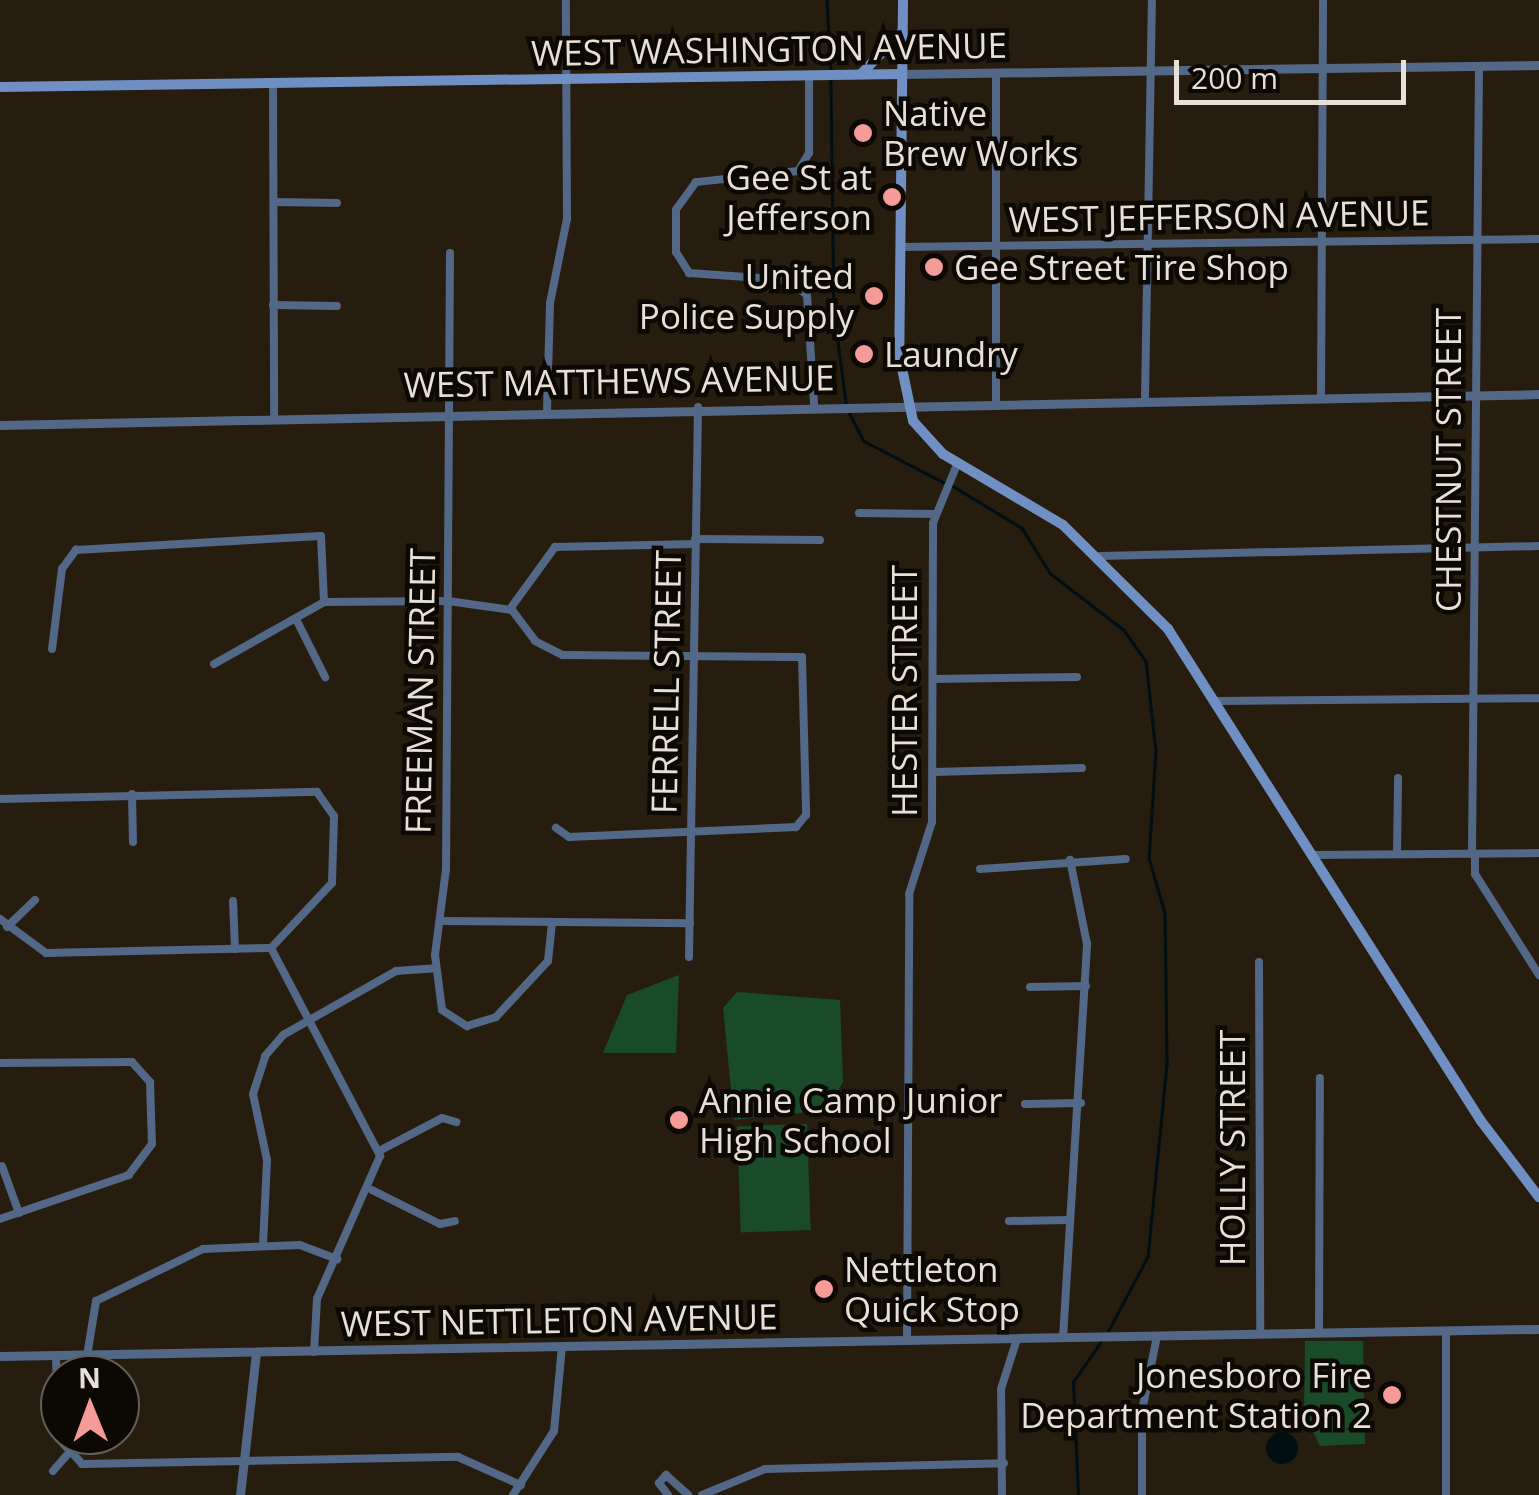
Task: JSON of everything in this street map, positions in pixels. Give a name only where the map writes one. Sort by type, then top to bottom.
[{"type":"main road","points":[[903,0],[900,247],[906,402],[927,441],[955,468],[1100,556],[1168,629],[1312,855],[1539,1197]]},
{"type":"main road","points":[[860,74],[902,31]]},
{"type":"main road","name":"WEST WASHINGTON AVENUE","points":[[0,87],[902,74]]},
{"type":"street","points":[[547,410],[549,310],[568,219],[566,0]]},
{"type":"street","points":[[1146,397],[1152,0]]},
{"type":"street","points":[[1320,396],[1323,0]]},
{"type":"street","name":"WEST WASHINGTON AVENUE","points":[[902,74],[1539,65]]},
{"type":"street","name":"CHESTNUT STREET","points":[[1473,854],[1474,394],[1480,66]]},
{"type":"street","points":[[996,73],[996,400]]},
{"type":"street","points":[[812,76],[809,153],[798,172],[696,182],[676,210],[676,252],[689,273],[788,280],[807,294],[814,404]]},
{"type":"street","points":[[274,83],[274,416]]},
{"type":"street","points":[[274,202],[338,203]]},
{"type":"street","name":"WEST JEFFERSON AVENUE","points":[[900,247],[1539,239]]},
{"type":"street","name":"FREEMAN STREET","points":[[435,968],[440,921],[454,413],[450,253]]},
{"type":"street","points":[[273,305],[337,306]]},
{"type":"street","name":"WEST MATTHEWS AVENUE","points":[[0,424],[830,403],[1539,394]]},
{"type":"street","name":"FERRELL STREET","points":[[690,957],[698,407]]},
{"type":"street","name":"HESTER STREET","points":[[908,1341],[909,894],[929,844],[934,514],[955,468]]},
{"type":"street","points":[[859,514],[934,514]]},
{"type":"street","points":[[52,649],[62,569],[76,550],[321,536],[324,602]]},
{"type":"street","points":[[510,609],[556,547],[820,540]]},
{"type":"street","points":[[1100,556],[1539,546]]},
{"type":"street","points":[[214,664],[298,621],[324,602],[448,600],[510,609],[554,653],[802,657],[805,817],[789,829],[569,837],[556,828]]},
{"type":"street","points":[[298,621],[325,677]]},
{"type":"street","points":[[933,679],[1076,677]]},
{"type":"street","points":[[1216,700],[1539,698]]},
{"type":"street","points":[[933,772],[1082,768]]},
{"type":"street","points":[[1397,854],[1398,778]]},
{"type":"street","points":[[132,794],[134,842]]},
{"type":"street","points":[[0,800],[132,794],[322,795],[334,816],[332,883],[271,948],[46,953],[4,923],[35,900]]},
{"type":"street","points":[[1312,855],[1539,853]]},
{"type":"street","points":[[1473,854],[1475,874],[1539,975]]},
{"type":"street","points":[[980,869],[1126,859]]},
{"type":"street","points":[[1063,1338],[1086,986],[1070,860]]},
{"type":"street","points":[[233,901],[235,949]]},
{"type":"street","points":[[440,921],[552,925],[690,923]]},
{"type":"street","points":[[263,1245],[267,1164],[254,1084],[271,1047],[396,971],[435,968],[450,1019],[488,1023],[548,961],[552,925]]},
{"type":"street","points":[[271,948],[379,1151],[372,1190],[317,1299],[314,1352]]},
{"type":"street","name":"HOLLY STREET","points":[[1259,962],[1260,1334]]},
{"type":"street","points":[[1030,987],[1086,986]]},
{"type":"street","points":[[0,1062],[118,1058],[140,1067],[152,1093],[152,1144],[142,1165],[0,1219]]},
{"type":"street","points":[[1319,1333],[1320,1078]]},
{"type":"street","points":[[1025,1104],[1081,1103]]},
{"type":"street","points":[[379,1151],[442,1118],[456,1122]]},
{"type":"street","points":[[2,1166],[18,1213]]},
{"type":"street","points":[[372,1190],[440,1224],[455,1221]]},
{"type":"street","points":[[1009,1222],[1070,1220]]},
{"type":"street","points":[[87,1355],[87,1316],[103,1295],[156,1279],[203,1249],[300,1244],[338,1259]]},
{"type":"street","name":"WEST NETTLETON AVENUE","points":[[140,1355],[1539,1329]]},
{"type":"street","points":[[1446,1331],[1446,1495]]},
{"type":"street","points":[[1142,1495],[1142,1412],[1156,1336]]},
{"type":"street","points":[[1002,1495],[1002,1383],[1017,1338]]},
{"type":"street","points":[[513,1495],[559,1417],[562,1347]]},
{"type":"street","points":[[240,1495],[239,1462],[256,1353]]},
{"type":"street","name":"WEST NETTLETON AVENUE","points":[[0,1356],[40,1356]]},
{"type":"street","points":[[53,1471],[67,1455],[90,1465],[458,1457],[521,1485]]},
{"type":"street","points":[[702,1495],[776,1468],[1004,1463]]},
{"type":"street","points":[[668,1495],[658,1484],[666,1475],[688,1495]]},
{"type":"green space","points":[[679,975],[676,1053],[603,1053],[627,995]]},
{"type":"green space","points":[[737,992],[840,1000],[843,1082],[827,1110],[734,1120],[723,1008]]},
{"type":"green space","points":[[807,1124],[811,1230],[741,1232],[737,1126]]},
{"type":"green space","points":[[1305,1341],[1363,1341],[1365,1444],[1320,1446],[1304,1414]]},
{"type":"shaded area","points":[[1282,1432],[1293,1437],[1298,1448],[1293,1459],[1282,1464],[1271,1459],[1266,1448],[1271,1437]]},
{"type":"waterway","points":[[827,0],[831,73]]},
{"type":"waterway","points":[[831,81],[834,311],[846,402]]},
{"type":"waterway","points":[[848,410],[864,441],[945,483]]},
{"type":"waterway","points":[[953,486],[1022,528],[1050,573],[1124,630],[1146,661],[1156,751],[1149,858],[1165,913],[1167,1064],[1148,1257],[1107,1334]]},
{"type":"waterway","points":[[1078,1495],[1073,1382],[1102,1340]]},
{"type":"place","name":"Native Brew Works","points":[[863,133]]},
{"type":"place","name":"Gee St at Jefferson","points":[[892,197]]},
{"type":"place","name":"Gee Street Tire Shop","points":[[934,267]]},
{"type":"place","name":"United Police Supply","points":[[874,296]]},
{"type":"place","name":"Laundry","points":[[864,354]]},
{"type":"place","name":"Annie Camp Junior High School","points":[[679,1120]]},
{"type":"place","name":"Nettleton Quick Stop","points":[[824,1289]]},
{"type":"place","name":"Jonesboro Fire Department Station 2","points":[[1392,1395]]}]
